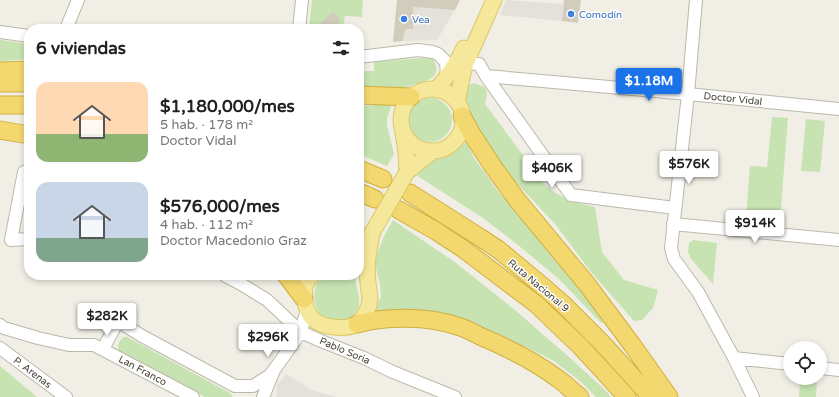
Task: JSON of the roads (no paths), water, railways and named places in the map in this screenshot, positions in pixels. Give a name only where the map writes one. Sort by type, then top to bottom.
[{"type":"highway","points":[[0,71],[24,70]]},
{"type":"highway","points":[[0,83],[24,83]]},
{"type":"highway","points":[[364,95],[411,97]]},
{"type":"highway","points":[[0,105],[24,105]]},
{"type":"highway","points":[[460,109],[473,136],[494,168],[518,201],[586,283],[669,397]]},
{"type":"highway","points":[[0,130],[24,134]]},
{"type":"highway","points":[[364,171],[383,179]]},
{"type":"highway","name":"Ruta Nacional 9","points":[[410,193],[499,250],[546,289],[597,338],[651,397]]},
{"type":"highway","points":[[364,194],[375,199]]},
{"type":"highway","name":"Ruta Nacional 9","points":[[399,210],[462,248],[536,304],[581,347],[627,397]]},
{"type":"highway","points":[[289,280],[305,304]]},
{"type":"highway","points":[[357,324],[368,321],[401,318],[429,320],[457,326],[527,358],[557,378],[580,397]]},
{"type":"main road","points":[[436,90],[460,57],[486,0]]},
{"type":"main road","points":[[403,131],[415,146],[423,150],[433,151],[441,149],[455,140],[460,132],[462,124],[460,109],[463,73],[494,0]]},
{"type":"main road","points":[[407,172],[406,152],[401,122],[401,113],[405,104],[418,92],[427,89],[448,94],[460,109]]},
{"type":"main road","points":[[364,241],[372,233],[407,172],[433,151]]},
{"type":"main road","points":[[308,280],[305,287],[305,304],[313,319],[328,326],[340,328],[357,324],[365,315],[370,301],[368,256],[372,233]]},
{"type":"street","points":[[68,24],[78,0]]},
{"type":"street","points":[[300,24],[302,0]]},
{"type":"street","points":[[696,0],[688,94],[671,248],[674,260],[698,292],[734,358],[753,397]]},
{"type":"street","points":[[0,32],[24,35]]},
{"type":"street","points":[[364,56],[418,50],[433,52],[438,54],[446,62],[447,76]]},
{"type":"street","points":[[466,63],[479,64],[571,195],[675,208]]},
{"type":"street","name":"Doctor Vidal","points":[[486,76],[688,94],[839,110]]},
{"type":"street","points":[[24,172],[11,240],[24,239]]},
{"type":"street","points":[[673,224],[839,240]]},
{"type":"street","name":"Pablo Soria","points":[[233,280],[267,300],[301,332],[455,397]]},
{"type":"street","points":[[103,349],[118,321],[142,336],[235,386],[253,386],[269,376],[301,332],[305,304]]},
{"type":"street","name":"Lan Franco","points":[[0,325],[4,328],[61,344],[94,345],[193,397]]},
{"type":"street","points":[[301,332],[315,332],[340,328]]},
{"type":"street","name":"P. Arenas","points":[[0,348],[66,397]]},
{"type":"street","points":[[734,358],[783,363]]},
{"type":"street","points":[[827,369],[839,370]]},
{"type":"street","points":[[263,397],[274,370]]},
{"type":"place","name":"Comodín","points":[[571,14]]},
{"type":"place","name":"Vea","points":[[404,19]]}]
